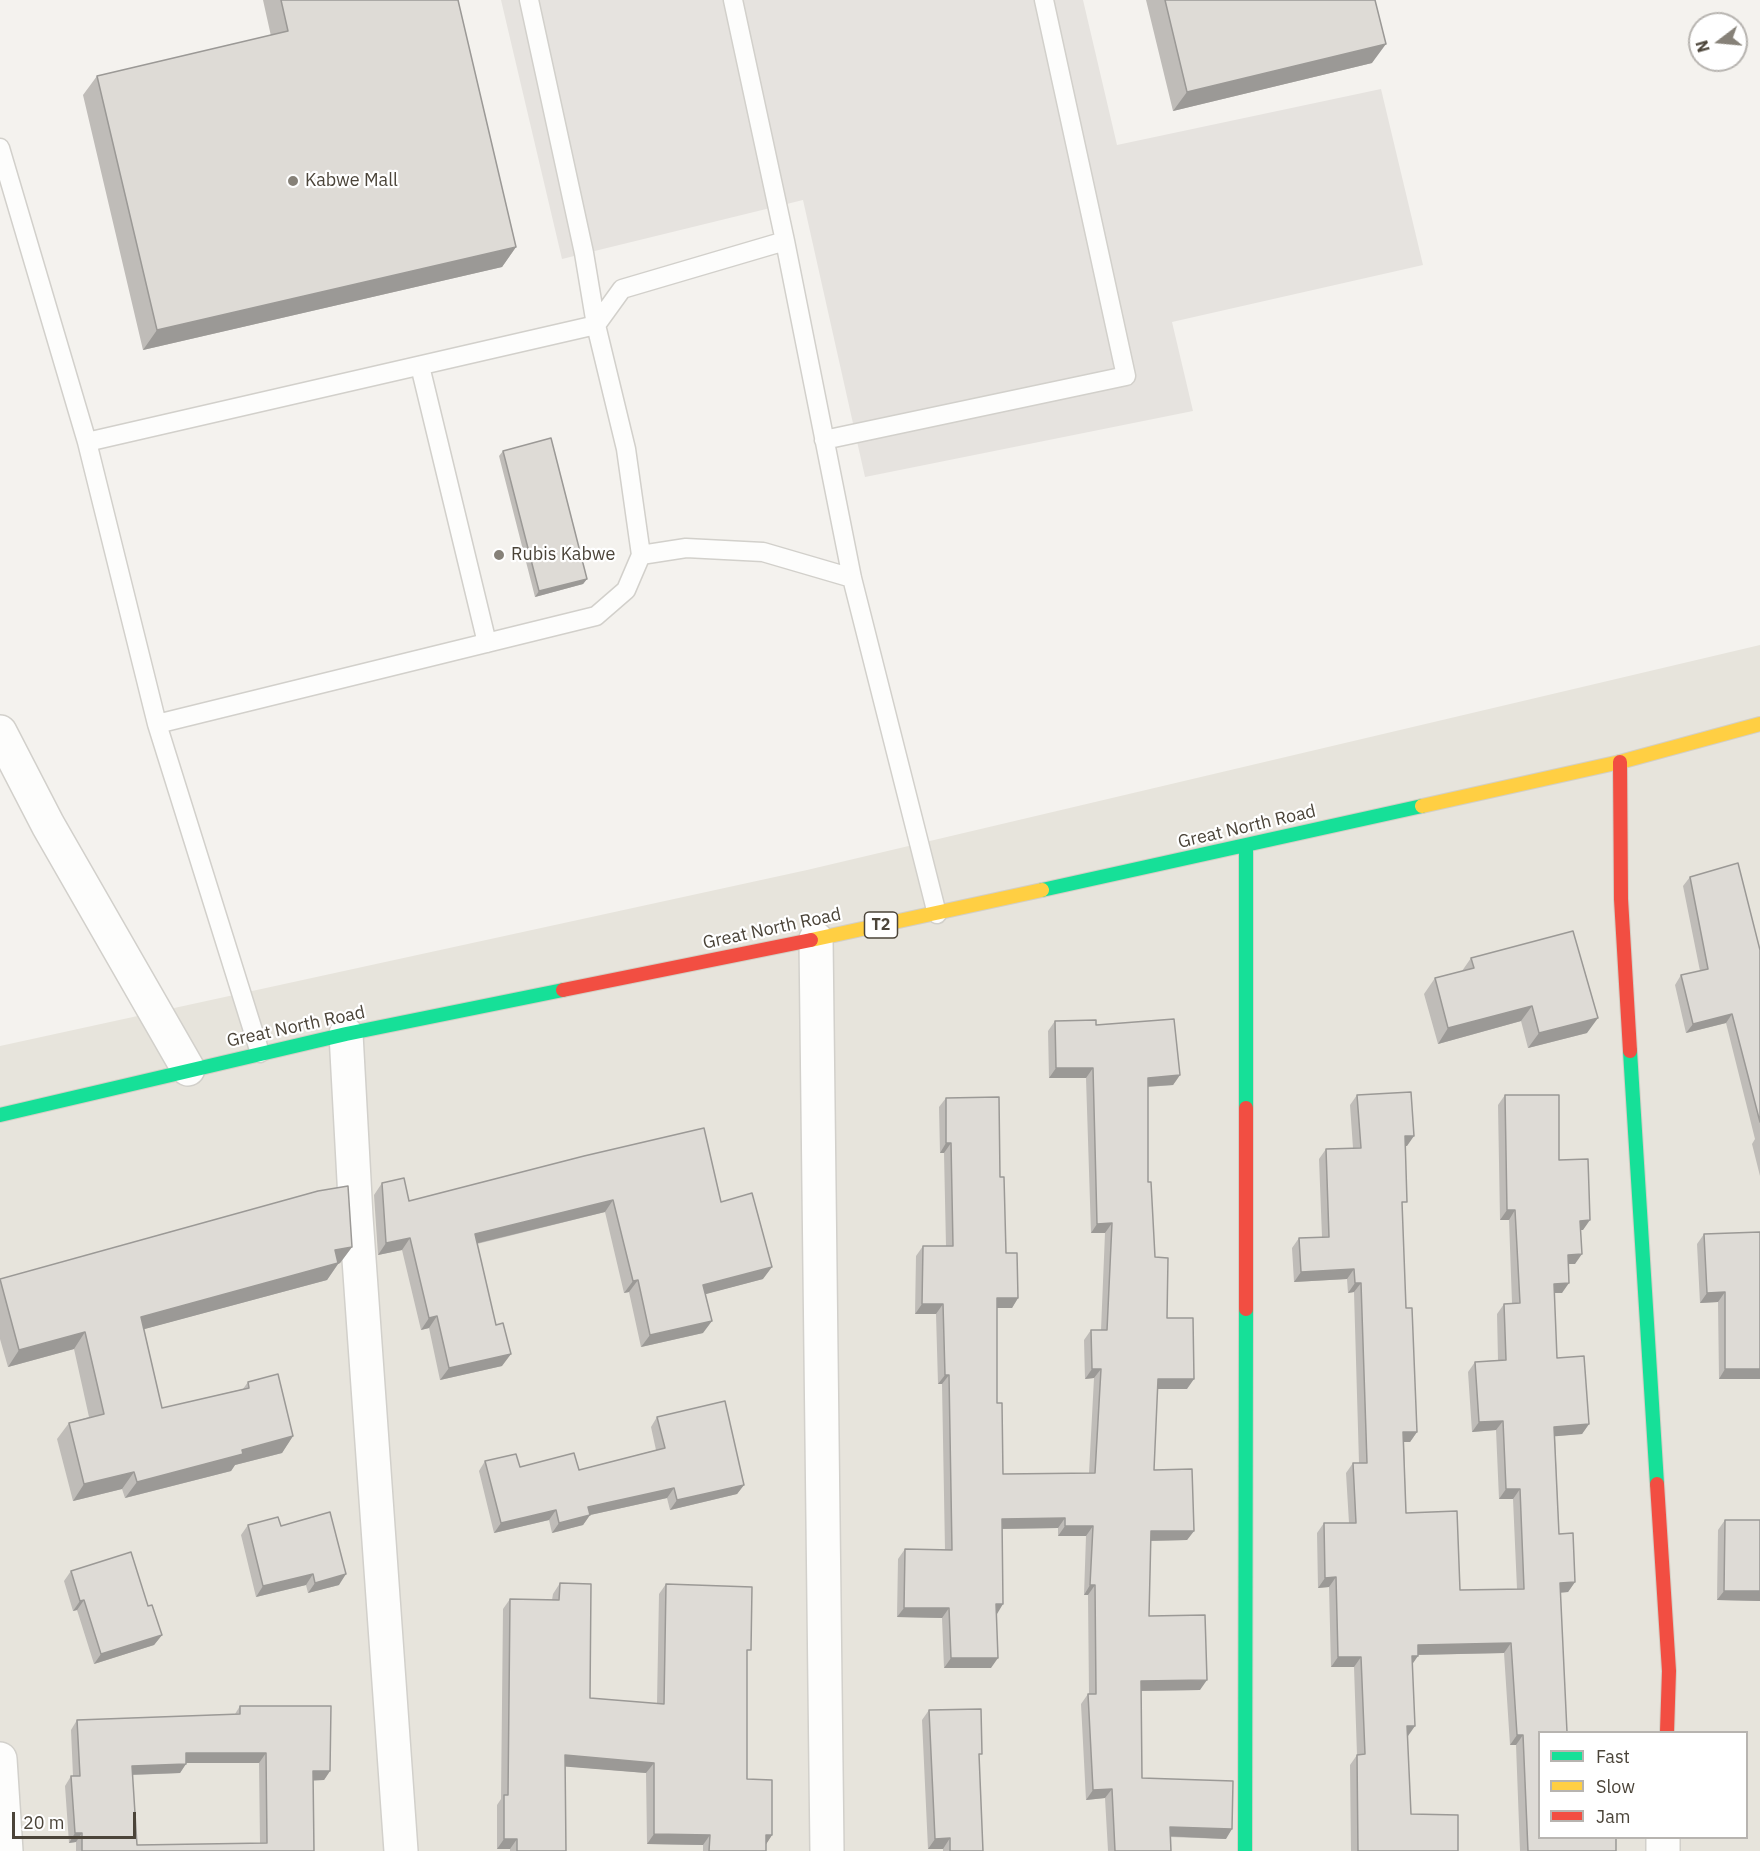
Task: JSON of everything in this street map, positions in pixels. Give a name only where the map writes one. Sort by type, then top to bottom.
[{"type":"main road","name":"Great North Road","points":[[0,1115],[188,1069],[346,1034],[936,914],[1246,846],[1620,762],[1760,724]]},
{"type":"main road","points":[[1620,762],[1621,899],[1669,1671],[1667,1731]]},
{"type":"main road","points":[[1245,1851],[1246,846]]},
{"type":"street","points":[[0,732],[48,825],[188,1069]]},
{"type":"street","points":[[816,939],[827,1851]]},
{"type":"street","points":[[346,1034],[356,1217],[401,1851]]},
{"type":"street","points":[[0,1759],[6,1851]]},
{"type":"lane","points":[[157,724],[596,616],[626,590],[640,555],[626,449],[596,325],[584,253],[529,0]]},
{"type":"lane","points":[[733,0],[785,241],[852,578],[936,914]]},
{"type":"lane","points":[[825,440],[1126,376],[1044,0]]},
{"type":"lane","points":[[0,148],[87,442],[157,724],[260,1053]]},
{"type":"lane","points":[[87,442],[596,325],[622,289],[785,241]]},
{"type":"lane","points":[[420,366],[487,643]]},
{"type":"lane","points":[[640,555],[687,548],[763,552],[852,578]]},
{"type":"shaded area","points":[[501,0],[1083,0],[1117,145],[1381,89],[1423,265],[1172,322],[1193,411],[865,477],[803,200],[562,259]]},
{"type":"shaded area","points":[[1760,645],[1760,1851],[0,1851],[0,1046],[807,870]]},
{"type":"building","name":"Kabwe Mall","points":[[281,0],[458,0],[516,247],[157,330],[97,76],[288,31]]},
{"type":"building","points":[[1165,0],[1375,0],[1386,44],[1187,92]]},
{"type":"building","points":[[551,438],[587,579],[539,591],[503,451]]},
{"type":"building","points":[[1738,863],[1760,950],[1760,1122],[1732,1014],[1693,1024],[1681,975],[1708,969],[1690,877]]},
{"type":"building","points":[[1573,931],[1598,1018],[1539,1033],[1532,1006],[1448,1028],[1435,978],[1474,968],[1471,958]]},
{"type":"building","points":[[1174,1019],[1180,1075],[1148,1078],[1148,1182],[1151,1182],[1155,1257],[1168,1258],[1167,1318],[1193,1318],[1194,1379],[1158,1379],[1154,1470],[1192,1469],[1194,1531],[1151,1531],[1149,1616],[1205,1615],[1207,1680],[1141,1681],[1142,1778],[1233,1781],[1232,1829],[1170,1827],[1171,1851],[1115,1851],[1112,1789],[1093,1790],[1088,1694],[1096,1694],[1095,1585],[1090,1585],[1093,1526],[1065,1526],[1065,1518],[1002,1519],[1003,1604],[996,1604],[998,1658],[951,1658],[949,1608],[904,1608],[905,1549],[952,1550],[949,1375],[945,1375],[943,1304],[922,1304],[923,1246],[953,1246],[951,1143],[946,1143],[946,1098],[999,1097],[1000,1177],[1004,1177],[1006,1253],[1017,1253],[1018,1298],[997,1298],[997,1403],[1002,1403],[1003,1474],[1095,1473],[1101,1369],[1092,1369],[1091,1330],[1107,1330],[1112,1223],[1097,1224],[1093,1068],[1056,1068],[1055,1021],[1096,1020],[1096,1025]]},
{"type":"building","points":[[1411,1092],[1414,1136],[1405,1136],[1407,1202],[1402,1202],[1406,1308],[1412,1308],[1417,1432],[1403,1432],[1406,1513],[1457,1511],[1460,1590],[1524,1589],[1520,1489],[1506,1489],[1503,1421],[1479,1422],[1475,1362],[1506,1360],[1504,1304],[1520,1303],[1515,1210],[1507,1210],[1505,1095],[1559,1095],[1559,1160],[1588,1159],[1590,1220],[1580,1221],[1582,1254],[1568,1255],[1569,1283],[1554,1284],[1557,1358],[1584,1356],[1589,1424],[1554,1427],[1559,1534],[1573,1533],[1575,1582],[1560,1583],[1567,1731],[1538,1731],[1538,1839],[1616,1839],[1616,1851],[1528,1851],[1523,1735],[1517,1735],[1511,1643],[1418,1645],[1418,1656],[1412,1656],[1415,1726],[1407,1726],[1411,1814],[1458,1815],[1458,1851],[1358,1851],[1357,1755],[1365,1754],[1361,1657],[1338,1657],[1336,1577],[1325,1578],[1324,1523],[1356,1523],[1353,1463],[1367,1463],[1361,1283],[1355,1283],[1354,1269],[1301,1272],[1299,1238],[1329,1237],[1326,1149],[1361,1148],[1357,1095]]},
{"type":"building","points":[[704,1128],[721,1202],[752,1193],[772,1267],[703,1285],[712,1321],[650,1335],[638,1280],[633,1281],[613,1200],[475,1234],[496,1325],[503,1323],[511,1354],[449,1368],[437,1316],[429,1318],[410,1238],[386,1243],[382,1183],[404,1178],[409,1201]]},
{"type":"building","points":[[348,1186],[352,1247],[335,1250],[338,1263],[141,1317],[162,1408],[249,1388],[248,1382],[278,1374],[293,1436],[242,1450],[243,1454],[137,1482],[134,1472],[84,1484],[69,1423],[104,1414],[85,1332],[19,1350],[0,1279],[318,1191]]},
{"type":"building","points":[[1760,1232],[1760,1369],[1725,1369],[1725,1292],[1707,1293],[1704,1234]]},
{"type":"building","points":[[725,1401],[744,1485],[677,1500],[674,1488],[588,1507],[590,1515],[559,1523],[556,1510],[501,1523],[485,1461],[516,1454],[520,1467],[574,1453],[579,1470],[665,1448],[657,1417]]},
{"type":"building","points":[[330,1512],[346,1574],[315,1583],[313,1574],[263,1586],[248,1525],[278,1517],[281,1526]]},
{"type":"building","points":[[1725,1520],[1760,1520],[1760,1591],[1724,1591]]},
{"type":"building","points":[[131,1552],[148,1606],[152,1605],[162,1635],[101,1654],[84,1600],[80,1601],[71,1571]]},
{"type":"building","points":[[560,1583],[591,1584],[590,1698],[664,1704],[666,1584],[752,1587],[751,1650],[747,1650],[747,1779],[772,1780],[772,1835],[766,1835],[766,1851],[709,1851],[710,1835],[654,1834],[654,1763],[565,1755],[566,1851],[517,1851],[517,1839],[504,1839],[504,1795],[508,1795],[510,1599],[559,1600]]},
{"type":"building","points":[[240,1706],[331,1706],[330,1771],[313,1771],[314,1851],[82,1851],[82,1833],[75,1833],[71,1776],[80,1776],[77,1720],[240,1714]],"holes":[[[186,1753],[266,1753],[267,1843],[137,1845],[132,1766],[186,1764]]]},
{"type":"building","points":[[981,1709],[982,1754],[979,1754],[983,1851],[950,1851],[950,1838],[935,1839],[929,1710]]},
{"type":"traffic: fast","points":[[1042,890],[1422,806]]},
{"type":"traffic: fast","points":[[1246,846],[1246,1108]]},
{"type":"traffic: fast","points":[[0,1115],[346,1034],[563,990]]},
{"type":"traffic: fast","points":[[1630,1051],[1657,1484]]},
{"type":"traffic: fast","points":[[1245,1851],[1246,1309]]},
{"type":"traffic: slow","points":[[1422,806],[1620,762],[1760,724]]},
{"type":"traffic: slow","points":[[811,940],[1042,890]]},
{"type":"traffic: jam","points":[[1620,762],[1621,899],[1630,1051]]},
{"type":"traffic: jam","points":[[563,990],[811,940]]},
{"type":"traffic: jam","points":[[1246,1108],[1246,1309]]},
{"type":"traffic: jam","points":[[1657,1484],[1669,1671],[1667,1731]]},
{"type":"place","name":"Kabwe Mall","points":[[293,181]]},
{"type":"place","name":"Rubis Kabwe","points":[[499,555]]}]
